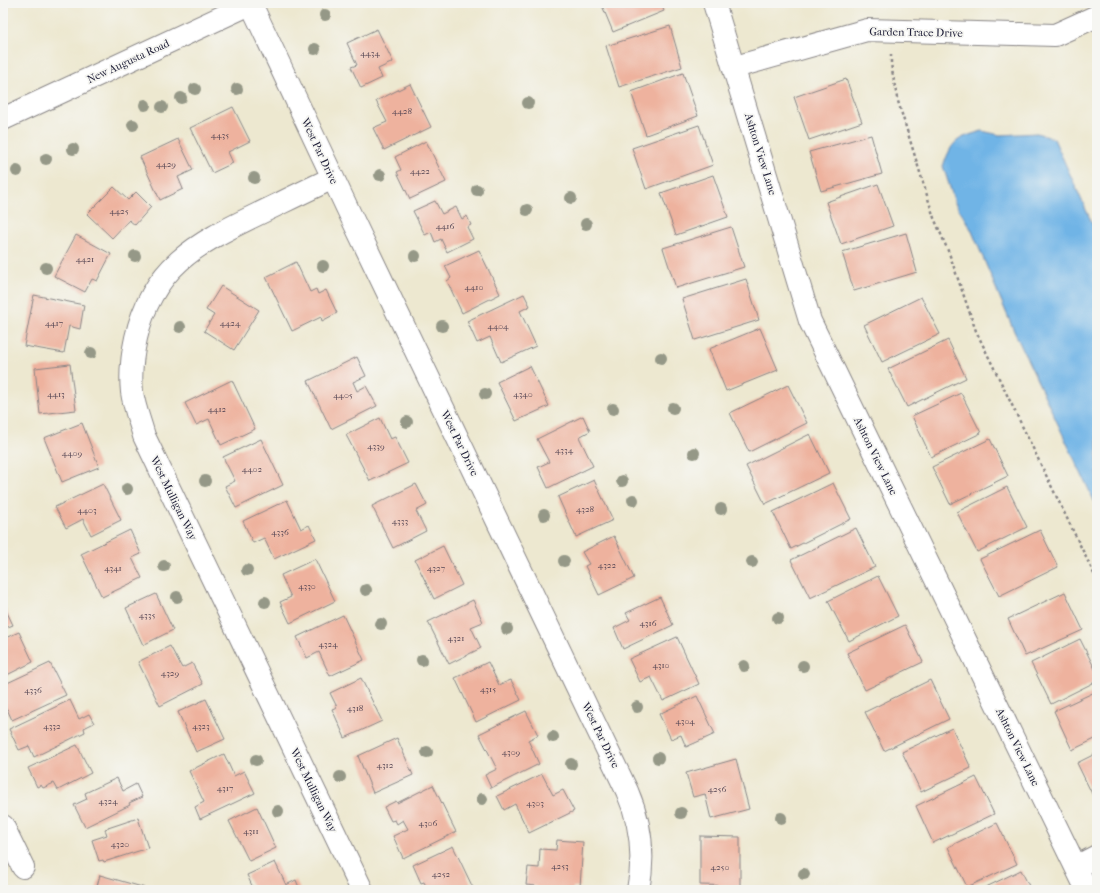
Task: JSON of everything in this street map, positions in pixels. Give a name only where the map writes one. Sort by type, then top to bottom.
[{"type":"street","name":"New Augusta Road","points":[[3,119],[252,3]]},
{"type":"street","name":"West Par Drive","points":[[252,3],[333,178],[627,791],[639,824],[641,842],[641,876],[638,890]]},
{"type":"street","name":"Ashton View Lane","points":[[714,3],[735,67],[810,321],[1087,890]]},
{"type":"street","name":"Garden Trace Drive","points":[[735,67],[867,30],[1055,35],[1097,16]]},
{"type":"street","name":"West Mulligan Way","points":[[333,178],[216,234],[181,258],[155,290],[146,307],[139,324],[133,346],[131,374],[132,393],[144,436],[362,890]]},
{"type":"street","points":[[3,826],[23,867]]},
{"type":"street","points":[[1076,867],[1097,856]]},
{"type":"path","points":[[892,54],[891,64],[897,98],[934,218],[949,253],[976,331],[1097,580]]},
{"type":"water","points":[[982,131],[1000,135],[1037,133],[1054,139],[1097,234],[1097,507],[1014,331],[971,229],[955,203],[943,166],[956,142],[966,136]]},
{"type":"building","points":[[601,3],[661,3],[664,11],[613,32]]},
{"type":"building","points":[[670,26],[682,67],[619,87],[606,46]]},
{"type":"building","points":[[377,29],[393,62],[378,69],[382,78],[361,88],[351,67],[357,65],[347,43]]},
{"type":"building","points":[[683,73],[698,116],[646,135],[631,92]]},
{"type":"building","points":[[846,79],[862,122],[809,140],[794,97]]},
{"type":"building","points":[[410,84],[431,127],[384,150],[373,128],[387,122],[376,101]]},
{"type":"building","points":[[233,107],[250,141],[228,152],[233,163],[212,173],[190,128]]},
{"type":"building","points":[[699,125],[713,165],[646,189],[632,148]]},
{"type":"building","points":[[871,135],[882,174],[821,191],[809,152]]},
{"type":"building","points":[[178,139],[193,170],[178,177],[183,189],[160,200],[140,157]]},
{"type":"building","points":[[426,141],[446,182],[410,199],[397,172],[401,170],[395,157]]},
{"type":"building","points":[[713,175],[728,217],[676,235],[661,193]]},
{"type":"building","points":[[878,184],[893,226],[841,244],[826,202]]},
{"type":"building","points":[[114,187],[128,200],[136,192],[151,207],[135,225],[129,220],[112,238],[87,214]]},
{"type":"building","points":[[435,201],[442,214],[456,207],[462,219],[467,216],[471,225],[467,227],[473,239],[447,252],[441,239],[435,242],[431,232],[425,235],[413,211]]},
{"type":"building","points":[[731,227],[744,267],[676,288],[663,248]]},
{"type":"building","points":[[906,233],[917,272],[854,291],[842,252]]},
{"type":"building","points":[[76,235],[111,254],[97,281],[92,279],[85,292],[54,276]]},
{"type":"building","points":[[479,250],[500,294],[462,313],[447,281],[451,278],[445,266]]},
{"type":"building","points":[[296,262],[310,292],[316,289],[318,294],[326,290],[337,313],[322,321],[321,317],[292,331],[266,277]]},
{"type":"building","points":[[746,279],[759,320],[695,340],[682,299]]},
{"type":"building","points":[[221,286],[259,310],[234,350],[204,331],[214,315],[206,310]]},
{"type":"building","points":[[524,294],[530,306],[520,311],[536,346],[501,362],[490,337],[477,343],[467,321]]},
{"type":"building","points":[[34,295],[84,305],[80,329],[69,326],[64,353],[24,346]]},
{"type":"building","points":[[921,297],[940,334],[882,362],[864,325]]},
{"type":"building","points":[[760,328],[778,370],[726,391],[709,349]]},
{"type":"building","points":[[948,340],[966,378],[907,407],[888,369]]},
{"type":"building","points":[[357,357],[366,376],[353,382],[357,391],[366,386],[377,406],[331,429],[308,381]]},
{"type":"building","points":[[70,364],[76,410],[40,414],[35,368]]},
{"type":"building","points":[[530,366],[549,406],[516,421],[497,382]]},
{"type":"building","points":[[232,380],[255,429],[221,445],[209,419],[196,425],[185,403]]},
{"type":"building","points":[[788,385],[807,423],[749,452],[730,413]]},
{"type":"building","points":[[961,393],[981,433],[931,457],[912,416]]},
{"type":"building","points":[[583,416],[590,431],[579,437],[593,466],[548,488],[538,467],[549,462],[537,439]]},
{"type":"building","points":[[380,418],[390,439],[395,437],[408,463],[370,481],[346,435]]},
{"type":"building","points":[[82,423],[99,467],[62,482],[44,438]]},
{"type":"building","points":[[810,434],[829,473],[765,504],[746,466]]},
{"type":"building","points":[[261,439],[283,485],[236,508],[225,486],[235,481],[223,457]]},
{"type":"building","points":[[990,439],[1008,476],[950,504],[932,467]]},
{"type":"building","points":[[594,480],[613,520],[576,537],[558,497]]},
{"type":"building","points":[[833,483],[851,519],[791,549],[773,512]]},
{"type":"building","points":[[103,484],[121,520],[91,535],[83,519],[66,528],[55,507]]},
{"type":"building","points":[[416,484],[427,505],[416,511],[426,531],[393,548],[372,506]]},
{"type":"building","points":[[1007,487],[1027,527],[977,552],[957,512]]},
{"type":"building","points":[[287,500],[301,529],[309,525],[316,539],[274,559],[264,538],[253,543],[243,521]]},
{"type":"building","points":[[856,528],[875,567],[810,598],[791,560]]},
{"type":"building","points":[[130,530],[141,554],[132,558],[142,578],[102,597],[81,554]]},
{"type":"building","points":[[1040,530],[1058,567],[999,596],[980,559]]},
{"type":"building","points":[[614,536],[634,578],[599,595],[585,566],[589,564],[582,552]]},
{"type":"building","points":[[443,546],[462,585],[434,599],[415,560]]},
{"type":"building","points":[[315,559],[335,601],[290,623],[280,602],[291,597],[281,575]]},
{"type":"building","points":[[878,576],[898,616],[849,641],[828,601]]},
{"type":"building","points":[[1065,592],[1083,630],[1025,656],[1008,619]]},
{"type":"building","points":[[156,594],[173,630],[143,645],[126,608]]},
{"type":"building","points":[[660,597],[673,625],[623,649],[614,628],[630,620],[626,613]]},
{"type":"building","points":[[473,600],[483,622],[471,627],[481,648],[449,664],[428,622]]},
{"type":"building","points":[[3,604],[13,625],[3,629]]},
{"type":"building","points":[[343,615],[364,660],[330,676],[319,652],[307,658],[297,637]]},
{"type":"building","points":[[905,625],[923,662],[865,690],[847,653]]},
{"type":"building","points":[[19,632],[33,662],[3,677],[3,639]]},
{"type":"building","points":[[677,637],[699,684],[663,701],[651,677],[640,682],[629,659]]},
{"type":"building","points":[[1080,639],[1097,673],[1097,681],[1051,704],[1031,663]]},
{"type":"building","points":[[170,646],[182,668],[192,663],[203,684],[160,706],[138,662]]},
{"type":"building","points":[[488,662],[499,685],[511,680],[521,700],[476,722],[455,678]]},
{"type":"building","points":[[50,663],[66,695],[12,720],[7,709],[3,711],[3,685]]},
{"type":"building","points":[[361,678],[382,721],[345,738],[332,709],[337,707],[330,693]]},
{"type":"building","points":[[930,680],[949,719],[884,751],[865,712]]},
{"type":"building","points":[[1097,691],[1097,738],[1072,750],[1054,711]]},
{"type":"building","points":[[697,696],[715,734],[686,747],[681,735],[671,739],[659,714]]},
{"type":"building","points":[[206,699],[225,739],[196,752],[178,712]]},
{"type":"building","points":[[70,700],[79,719],[89,714],[94,723],[84,728],[85,732],[34,757],[29,746],[19,750],[9,729]]},
{"type":"building","points":[[526,711],[538,735],[528,740],[539,764],[491,788],[485,775],[497,769],[479,734]]},
{"type":"building","points":[[952,728],[971,768],[921,792],[902,752]]},
{"type":"building","points":[[397,738],[413,775],[373,793],[358,756]]},
{"type":"building","points":[[77,745],[91,773],[58,790],[54,783],[43,788],[41,785],[37,787],[28,768]]},
{"type":"building","points":[[1097,753],[1097,799],[1095,800],[1077,763]]},
{"type":"building","points":[[224,754],[234,776],[244,771],[255,793],[200,819],[195,807],[204,802],[189,771]]},
{"type":"building","points":[[736,759],[749,809],[711,819],[705,794],[693,797],[686,773]]},
{"type":"building","points":[[542,774],[553,795],[563,790],[574,811],[529,833],[515,804],[504,810],[497,796]]},
{"type":"building","points":[[976,777],[994,814],[933,843],[916,806]]},
{"type":"building","points":[[117,778],[123,791],[136,784],[142,797],[129,803],[130,805],[85,827],[74,805],[87,799],[85,793]]},
{"type":"building","points":[[433,785],[456,832],[403,858],[393,836],[408,829],[403,820],[397,824],[395,820],[391,821],[384,807],[396,801],[397,803]]},
{"type":"building","points":[[257,807],[276,848],[249,861],[229,821]]},
{"type":"building","points":[[138,818],[148,848],[104,862],[103,860],[99,861],[92,840],[107,835],[105,829]]},
{"type":"building","points":[[997,823],[1017,864],[967,887],[948,847]]},
{"type":"building","points":[[700,836],[740,837],[740,886],[700,885]]},
{"type":"building","points":[[557,840],[583,842],[580,887],[573,887],[573,890],[535,890],[536,886],[526,885],[528,867],[539,868],[540,849],[556,850]]},
{"type":"building","points":[[453,846],[474,890],[428,890],[424,882],[421,883],[413,865]]},
{"type":"building","points":[[275,862],[286,885],[296,880],[300,890],[254,890],[247,875]]},
{"type":"building","points":[[1021,870],[1031,890],[980,890]]},
{"type":"building","points":[[100,875],[149,889],[96,890]]}]
